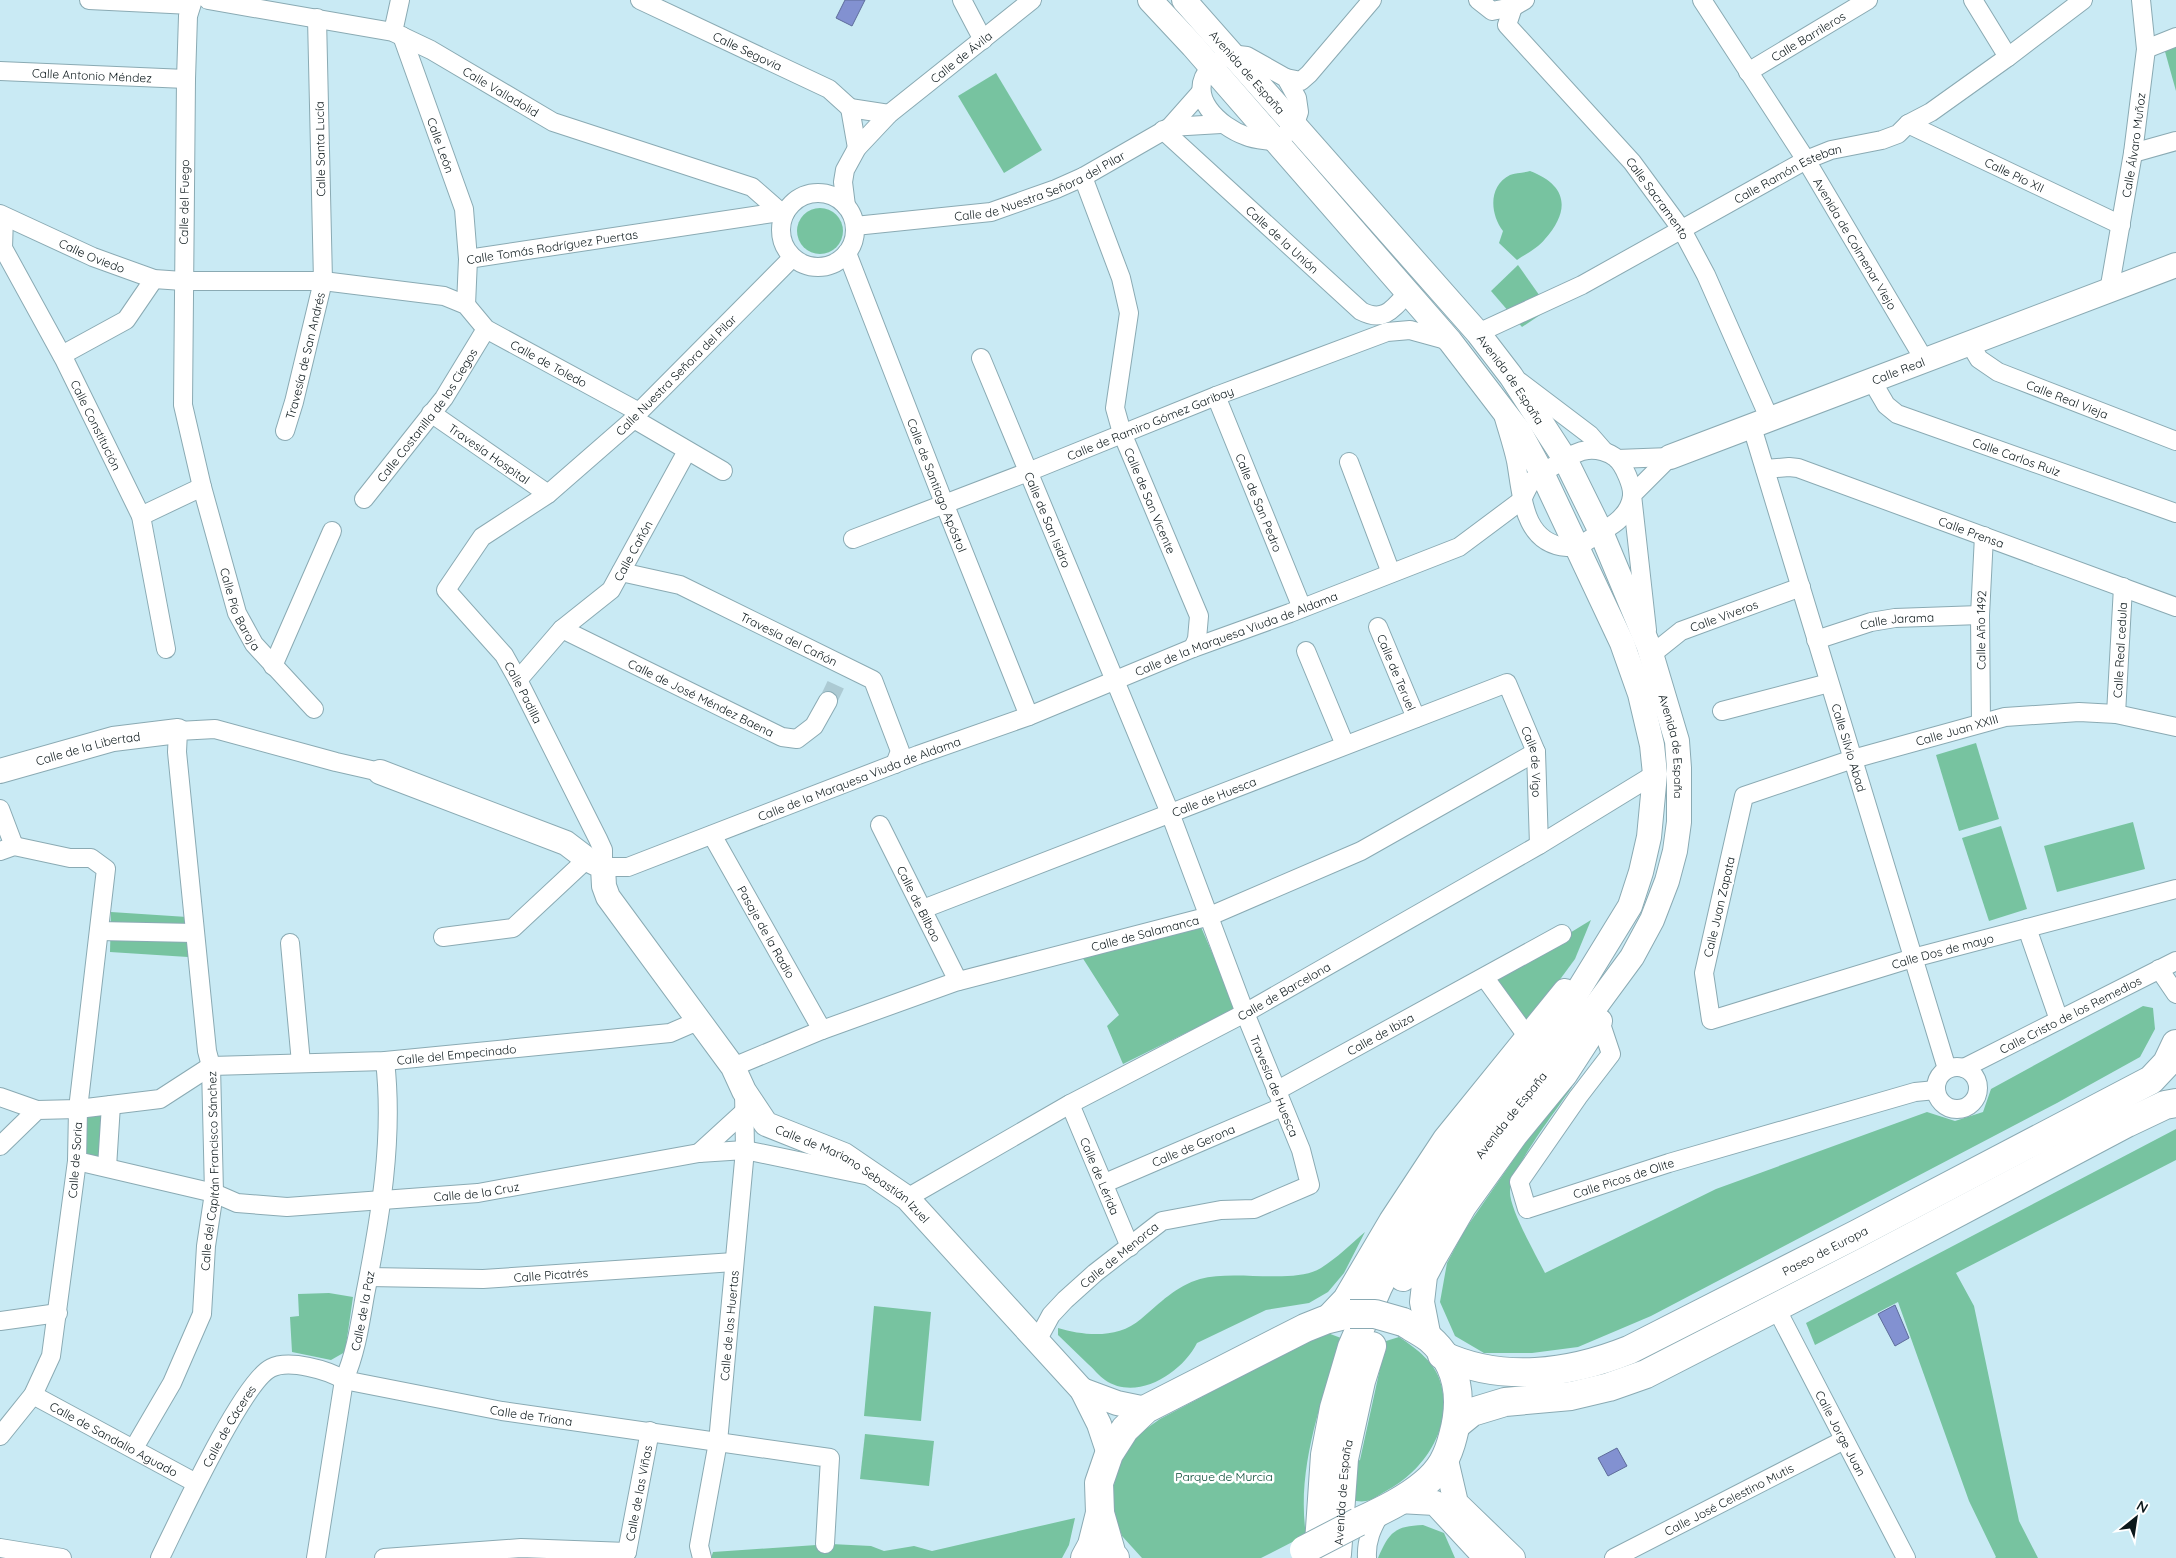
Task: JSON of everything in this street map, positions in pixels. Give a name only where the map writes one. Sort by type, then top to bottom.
[{"type":"main road","name":"Avenida de España","points":[[1150,0],[1210,67],[1285,134],[1478,333],[1511,376],[1565,459],[1601,532],[1650,651],[1677,741],[1679,822],[1675,851],[1667,881],[1652,920],[1632,957],[1448,1163],[1416,1212],[1378,1287],[1352,1347],[1334,1408],[1304,1555]]},
{"type":"main road","name":"Avenida de España","points":[[1184,0],[1230,54],[1285,134],[1408,292],[1450,341],[1519,432],[1542,473],[1622,643],[1640,694],[1652,745],[1655,774],[1652,820],[1641,872],[1630,906],[1602,952],[1568,1027],[1465,1173],[1413,1256],[1373,1345],[1361,1381],[1344,1459],[1337,1558]]},
{"type":"main road","name":"Calle Real","points":[[1670,457],[2176,265]]},
{"type":"main road","name":"Calle de la Libertad","points":[[0,771],[113,739],[178,731]]},
{"type":"main road","points":[[380,772],[566,844],[595,863]]},
{"type":"main road","name":"Calle de Mariano Sebastián Izuel","points":[[595,863],[608,897],[733,1067],[745,1101],[766,1124],[844,1155],[907,1198],[1038,1339],[1082,1390],[1099,1424],[1109,1454]]},
{"type":"main road","points":[[1115,1558],[1112,1555],[1100,1513],[1099,1483],[1109,1454],[1125,1429],[1146,1409],[1305,1328],[1338,1317],[1345,1299],[1391,1221],[1445,1139],[1555,1002],[1602,952]]},
{"type":"main road","points":[[1304,1555],[1358,1522],[1391,1505],[1425,1483],[1446,1460],[1456,1425],[1459,1401],[1456,1378],[1436,1347],[1422,1302],[1425,1276],[1464,1207],[1515,1136],[1565,1075],[1600,1021],[1632,957]]},
{"type":"main road","name":"Paseo de Europa","points":[[1338,1317],[1375,1314],[1403,1322],[1464,1365],[1506,1373],[1561,1369],[1600,1361],[1629,1350],[1857,1234],[2151,1080],[2167,1063],[2176,1044]]},
{"type":"main road","points":[[1456,1425],[1472,1412],[1505,1402],[1570,1396],[1609,1387],[1646,1374],[1776,1308],[2127,1123],[2165,1105],[2176,1103]]},
{"type":"main road","name":"Calle de Mariano Sebastián Izuel","points":[[1082,1390],[1117,1403],[1146,1409]]},
{"type":"main road","points":[[1446,1460],[1456,1502],[1514,1558]]},
{"type":"main road","points":[[1391,1505],[1435,1503],[1486,1558]]},
{"type":"main road","points":[[1085,1558],[1092,1545],[1100,1513]]},
{"type":"street","name":"Calle Valladolid","points":[[89,0],[197,2],[318,18],[398,34],[430,50],[553,122],[752,188],[784,212]]},
{"type":"street","points":[[398,34],[400,0]]},
{"type":"street","name":"Calle Segovia","points":[[640,0],[829,89],[850,108]]},
{"type":"street","points":[[962,0],[983,40]]},
{"type":"street","name":"Calle de Ávila","points":[[846,206],[843,182],[845,170],[857,148],[889,114],[1032,0]]},
{"type":"street","points":[[1286,78],[1297,98],[1299,112],[1285,134],[1246,136],[1221,124],[1208,110],[1201,92],[1204,78],[1210,67],[1230,54],[1247,56],[1286,78],[1301,82],[1372,0]]},
{"type":"street","points":[[1478,0],[1492,11],[1519,3]]},
{"type":"street","name":"Avenida de Colmenar Viejo","points":[[1702,0],[1806,160],[1925,361]]},
{"type":"street","name":"Calle Barrileros","points":[[1748,72],[1868,0]]},
{"type":"street","points":[[1973,0],[2008,57]]},
{"type":"street","name":"Calle Ramón Esteban","points":[[1478,333],[1582,285],[1806,160],[1831,150],[1882,140],[1898,134],[1908,124],[1930,112],[2084,0]]},
{"type":"street","name":"Calle Álvaro Muñoz","points":[[2109,291],[2134,153],[2146,48],[2141,0]]},
{"type":"street","name":"Calle del Fuego","points":[[182,405],[188,16],[197,2]]},
{"type":"street","name":"Calle Sacramento","points":[[1519,3],[1507,25],[1632,162],[1682,230],[1706,275],[1761,423]]},
{"type":"street","name":"Calle Santa Lucía","points":[[318,18],[323,281]]},
{"type":"street","name":"Calle León","points":[[398,34],[464,208],[468,259]]},
{"type":"street","points":[[2146,48],[2176,38]]},
{"type":"street","name":"Calle Antonio Méndez","points":[[0,72],[186,79]]},
{"type":"street","name":"Calle de Nuestra Señora del Pilar","points":[[855,226],[991,212],[1083,177],[1166,128],[1201,92]]},
{"type":"street","points":[[857,148],[850,108],[889,114]]},
{"type":"street","points":[[1166,128],[1221,124]]},
{"type":"street","name":"Calle Pío XII","points":[[1908,124],[2121,225]]},
{"type":"street","name":"Calle de la Unión","points":[[1166,128],[1353,304],[1368,315]]},
{"type":"street","points":[[2134,153],[2176,141]]},
{"type":"street","name":"Calle de San Vicente","points":[[1083,177],[1121,278],[1129,313],[1115,408],[1122,433],[1199,616],[1193,648]]},
{"type":"street","points":[[815,193],[827,194],[838,199],[846,206],[852,215],[855,226],[854,235],[847,253],[829,265],[817,267],[806,265],[792,258],[783,243],[781,233],[784,212],[793,203],[803,196],[815,193]]},
{"type":"street","name":"Calle Tomás Rodríguez Puertas","points":[[466,305],[468,259],[784,212]]},
{"type":"street","name":"Calle Oviedo","points":[[2,215],[93,257],[154,279],[183,281]]},
{"type":"street","name":"Calle Constitución","points":[[2,215],[1,248],[62,355],[141,516],[166,649]]},
{"type":"street","name":"Calle de Santiago Apóstol","points":[[847,253],[1029,716]]},
{"type":"street","name":"Calle Nuestra Señora del Pilar","points":[[482,537],[548,494],[637,416],[792,258]]},
{"type":"street","points":[[62,355],[126,320],[154,279]]},
{"type":"street","points":[[183,281],[323,281],[444,296],[466,305]]},
{"type":"street","name":"Travesía de San Andrés","points":[[285,431],[294,402],[323,281]]},
{"type":"street","points":[[1366,341],[1368,315],[1376,316],[1390,312],[1408,292]]},
{"type":"street","name":"Calle de Toledo","points":[[466,305],[486,329],[637,416],[687,451],[724,472]]},
{"type":"street","name":"Calle Costanilla de los Ciegos","points":[[364,500],[444,398],[486,329]]},
{"type":"street","name":"Calle de Ramiro Gómez Garibay","points":[[853,539],[1028,472],[1216,396],[1387,332],[1410,330],[1450,341]]},
{"type":"street","name":"Calle Real Vieja","points":[[1970,344],[1979,359],[1998,372],[2176,441]]},
{"type":"street","name":"Calle de San Isidro","points":[[981,358],[1114,680]]},
{"type":"street","points":[[1511,376],[1590,435],[1611,455],[1628,478],[1632,495],[1650,651]]},
{"type":"street","name":"Calle Carlos Ruiz","points":[[1872,381],[1886,405],[1897,414],[2176,513]]},
{"type":"street","name":"Calle de San Pedro","points":[[1216,396],[1302,608]]},
{"type":"street","name":"Calle Pío Baroja","points":[[182,405],[202,487],[237,613],[254,644],[314,709]]},
{"type":"street","points":[[1501,409],[1516,461],[1522,500],[1529,522],[1540,536],[1556,546],[1576,547],[1616,523],[1628,508],[1632,495],[1670,457]]},
{"type":"street","name":"Travesía Hospital","points":[[431,414],[548,494]]},
{"type":"street","name":"Calle Silvio Abad","points":[[1761,423],[1765,469],[1912,958],[1956,1068]]},
{"type":"street","name":"Calle Real","points":[[1522,500],[1530,481],[1574,453],[1588,450],[1611,455],[1670,457]]},
{"type":"street","name":"Calle Cañón","points":[[518,680],[562,629],[611,590],[687,451]]},
{"type":"street","points":[[1349,462],[1391,573]]},
{"type":"street","name":"Calle Prensa","points":[[1765,469],[1798,468],[2176,607]]},
{"type":"street","points":[[141,516],[202,487]]},
{"type":"street","name":"Calle de la Marquesa Viuda de Aldama","points":[[595,863],[628,867],[896,764],[1029,716],[1193,648],[1302,608],[1459,546],[1522,500]]},
{"type":"street","points":[[274,666],[332,531]]},
{"type":"street","name":"Calle Año 1492","points":[[1981,722],[1980,615],[1984,536]]},
{"type":"street","name":"Calle Padilla","points":[[482,537],[446,590],[504,655],[518,680],[603,850],[595,863]]},
{"type":"street","name":"Travesía del Cañón","points":[[621,572],[680,585],[841,673],[873,680],[900,751],[896,764]]},
{"type":"street","name":"Calle Viveros","points":[[1650,651],[1681,631],[1801,587]]},
{"type":"street","name":"Calle Real cedula","points":[[2116,714],[2123,587]]},
{"type":"street","name":"Calle Jarama","points":[[1816,640],[1872,622],[1895,618],[1980,615]]},
{"type":"street","name":"Calle de Teruel","points":[[1378,627],[1416,718]]},
{"type":"street","name":"Calle de José Méndez Baena","points":[[562,629],[782,737],[797,739],[814,726],[828,701]]},
{"type":"street","points":[[1306,651],[1345,745]]},
{"type":"street","name":"Travesía de Huesca","points":[[1114,680],[1170,813],[1245,1013],[1279,1099],[1302,1150],[1310,1186]]},
{"type":"street","name":"Calle de Huesca","points":[[923,909],[1506,683]]},
{"type":"street","name":"Calle de Vigo","points":[[1506,683],[1536,752],[1539,845]]},
{"type":"street","points":[[1722,711],[1829,683]]},
{"type":"street","name":"Calle Juan XXIII","points":[[1744,796],[1853,760],[2005,716],[2079,712],[2116,714],[2176,727]]},
{"type":"street","points":[[178,731],[215,728],[336,762],[380,772]]},
{"type":"street","name":"Calle del Capitán Francisco Sánchez","points":[[134,1448],[172,1383],[202,1314],[206,1246],[214,1193],[211,1066],[207,1051],[194,933],[177,752],[178,731]]},
{"type":"street","name":"Calle de Salamanca","points":[[733,1067],[822,1030],[958,981],[1210,916],[1361,851],[1536,752]]},
{"type":"street","name":"Calle de Barcelona","points":[[907,1198],[1070,1104],[1245,1013],[1539,845],[1655,774]]},
{"type":"street","name":"Calle Juan Zapata","points":[[1710,1020],[1704,973],[1744,796]]},
{"type":"street","points":[[0,809],[7,849]]},
{"type":"street","name":"Calle de Bilbao","points":[[880,825],[958,981]]},
{"type":"street","name":"Pasaje de la Radio","points":[[712,835],[822,1030]]},
{"type":"street","name":"Calle de Soria","points":[[0,1436],[33,1395],[51,1356],[77,1161],[78,1109],[106,868],[91,858],[70,858],[7,849]]},
{"type":"street","points":[[443,937],[512,928],[595,863]]},
{"type":"street","name":"Calle Dos de mayo","points":[[1710,1020],[1912,958],[2176,889]]},
{"type":"street","points":[[2027,928],[2059,1020]]},
{"type":"street","points":[[99,931],[194,933]]},
{"type":"street","name":"Calle de Ibiza","points":[[1279,1099],[1562,934]]},
{"type":"street","points":[[290,944],[301,1063]]},
{"type":"street","name":"Calle Cristo de los Remedios","points":[[1956,1068],[2059,1020],[2176,961]]},
{"type":"street","points":[[2159,969],[2176,994]]},
{"type":"street","points":[[1485,978],[1527,1036]]},
{"type":"street","name":"Calle del Empecinado","points":[[211,1066],[385,1061],[670,1033],[700,1020]]},
{"type":"street","name":"Calle Picos de Olite","points":[[1600,1021],[1612,1054],[1578,1097],[1519,1182],[1527,1209],[1669,1163],[1915,1092],[1936,1090]]},
{"type":"street","name":"Calle de la Paz","points":[[316,1558],[344,1380],[352,1361],[369,1277],[381,1202],[386,1145],[388,1086],[385,1061]]},
{"type":"street","points":[[0,1097],[37,1110],[78,1109],[160,1099],[211,1066]]},
{"type":"street","points":[[1956,1068],[1974,1076],[1978,1090],[1972,1102],[1959,1109],[1942,1103],[1936,1090],[1937,1079],[1956,1068]]},
{"type":"street","name":"Calle de Gerona","points":[[1105,1183],[1279,1099]]},
{"type":"street","points":[[699,1153],[745,1101]]},
{"type":"street","name":"Calle de las Huertas","points":[[702,1558],[698,1546],[718,1442],[745,1150],[745,1101]]},
{"type":"street","name":"Calle de Lérida","points":[[1070,1104],[1105,1183],[1130,1247]]},
{"type":"street","points":[[107,1167],[111,1105]]},
{"type":"street","points":[[0,1146],[37,1110]]},
{"type":"street","name":"Calle de la Cruz","points":[[77,1161],[214,1193],[237,1204],[287,1208],[478,1193],[699,1153],[745,1150],[878,1178]]},
{"type":"street","name":"Calle de Menorca","points":[[1038,1339],[1050,1315],[1065,1300],[1095,1273],[1162,1221],[1221,1210],[1254,1209],[1310,1186]]},
{"type":"street","name":"Calle Picatrés","points":[[369,1277],[483,1280],[734,1262]]},
{"type":"street","name":"Calle Jorge Juan","points":[[1776,1308],[1906,1558]]},
{"type":"street","points":[[0,1321],[58,1313]]},
{"type":"street","name":"Calle de Cáceres","points":[[160,1558],[196,1483],[255,1382],[271,1368],[288,1365],[330,1372],[344,1380]]},
{"type":"street","name":"Calle de Triana","points":[[344,1380],[502,1411],[650,1431],[783,1453],[830,1458],[825,1544]]},
{"type":"street","name":"Calle de Sandalio Aguado","points":[[33,1395],[196,1483]]},
{"type":"street","name":"Calle de las Viñas","points":[[384,1558],[522,1548],[629,1555],[650,1431]]},
{"type":"street","name":"Calle José Celestino Mutis","points":[[1614,1558],[1844,1440]]},
{"type":"street","points":[[1367,1558],[1366,1546],[1370,1531],[1391,1505]]},
{"type":"street","points":[[0,1548],[62,1558]]},
{"type":"green space","points":[[2176,44],[2176,91],[2164,48]]},
{"type":"green space","points":[[996,73],[1042,150],[1004,173],[958,96]]},
{"type":"green space","points":[[1530,171],[1552,183],[1561,199],[1561,208],[1559,218],[1545,239],[1517,260],[1499,243],[1503,231],[1496,217],[1493,201],[1498,186],[1503,180],[1510,175]]},
{"type":"green space","points":[[825,208],[837,214],[842,222],[842,240],[837,248],[829,253],[815,254],[803,248],[798,240],[797,226],[803,214],[811,209]]},
{"type":"green space","points":[[1518,265],[1549,309],[1522,327],[1491,291]]},
{"type":"green space","points":[[1976,743],[1999,819],[1959,831],[1936,755]]},
{"type":"green space","points":[[2133,822],[2145,869],[2057,892],[2044,846]]},
{"type":"green space","points":[[2001,826],[2027,909],[1989,921],[1962,838]]},
{"type":"green space","points":[[111,912],[187,917],[188,957],[110,952]]},
{"type":"green space","points":[[1591,920],[1575,959],[1528,1023],[1496,978]]},
{"type":"green space","points":[[1201,927],[1236,1008],[1123,1064],[1107,1026],[1119,1015],[1082,957]]},
{"type":"green space","points":[[2143,1006],[2153,1008],[2155,1029],[2140,1057],[2057,1103],[1651,1316],[1578,1347],[1532,1353],[1484,1353],[1455,1336],[1440,1302],[1447,1263],[1464,1231],[1565,1085],[1572,1087],[1526,1154],[1512,1182],[1510,1192],[1514,1210],[1545,1273],[1716,1189],[1927,1112],[1955,1121],[1983,1112],[1991,1089]]},
{"type":"green space","points":[[111,1107],[107,1165],[80,1159],[81,1112]]},
{"type":"green space","points":[[2176,1129],[2176,1160],[1956,1273],[1974,1306],[2019,1521],[2038,1558],[1995,1558],[1969,1501],[1898,1302],[1815,1345],[1806,1323]]},
{"type":"green space","points":[[1365,1232],[1344,1273],[1328,1292],[1309,1303],[1266,1310],[1197,1343],[1181,1365],[1170,1374],[1144,1386],[1131,1388],[1118,1386],[1105,1380],[1058,1335],[1058,1328],[1090,1334],[1112,1333],[1122,1330],[1141,1319],[1183,1286],[1200,1279],[1230,1275],[1280,1276],[1309,1273],[1327,1264]]},
{"type":"green space","points":[[329,1293],[353,1297],[345,1352],[331,1360],[292,1352],[290,1317],[299,1316],[298,1294]]},
{"type":"green space","points":[[874,1306],[931,1312],[921,1421],[864,1416]]},
{"type":"green space","name":"Parque de Murcia","points":[[1325,1332],[1341,1338],[1319,1410],[1308,1460],[1304,1510],[1306,1535],[1261,1558],[1142,1558],[1122,1536],[1115,1517],[1113,1496],[1115,1475],[1133,1438],[1160,1419]]},
{"type":"green space","points":[[1399,1337],[1425,1357],[1438,1376],[1444,1400],[1439,1432],[1423,1460],[1400,1482],[1369,1500],[1351,1500],[1353,1463],[1360,1460],[1386,1341]]},
{"type":"green space","points":[[865,1434],[934,1441],[929,1486],[860,1479]]},
{"type":"green space","points":[[1075,1518],[1069,1545],[1062,1558],[711,1558],[713,1552],[831,1544],[871,1546],[884,1551],[914,1546],[932,1551]]},
{"type":"green space","points":[[1423,1525],[1444,1533],[1455,1558],[1378,1558],[1386,1542],[1394,1532],[1406,1527]]},
{"type":"water","points":[[845,0],[865,0],[852,26],[836,18]]},
{"type":"water","points":[[1895,1305],[1909,1338],[1895,1346],[1878,1314]]},
{"type":"water","points":[[1617,1448],[1627,1466],[1608,1476],[1598,1458]]},
{"type":"tunnel","points":[[828,701],[838,680]]}]
